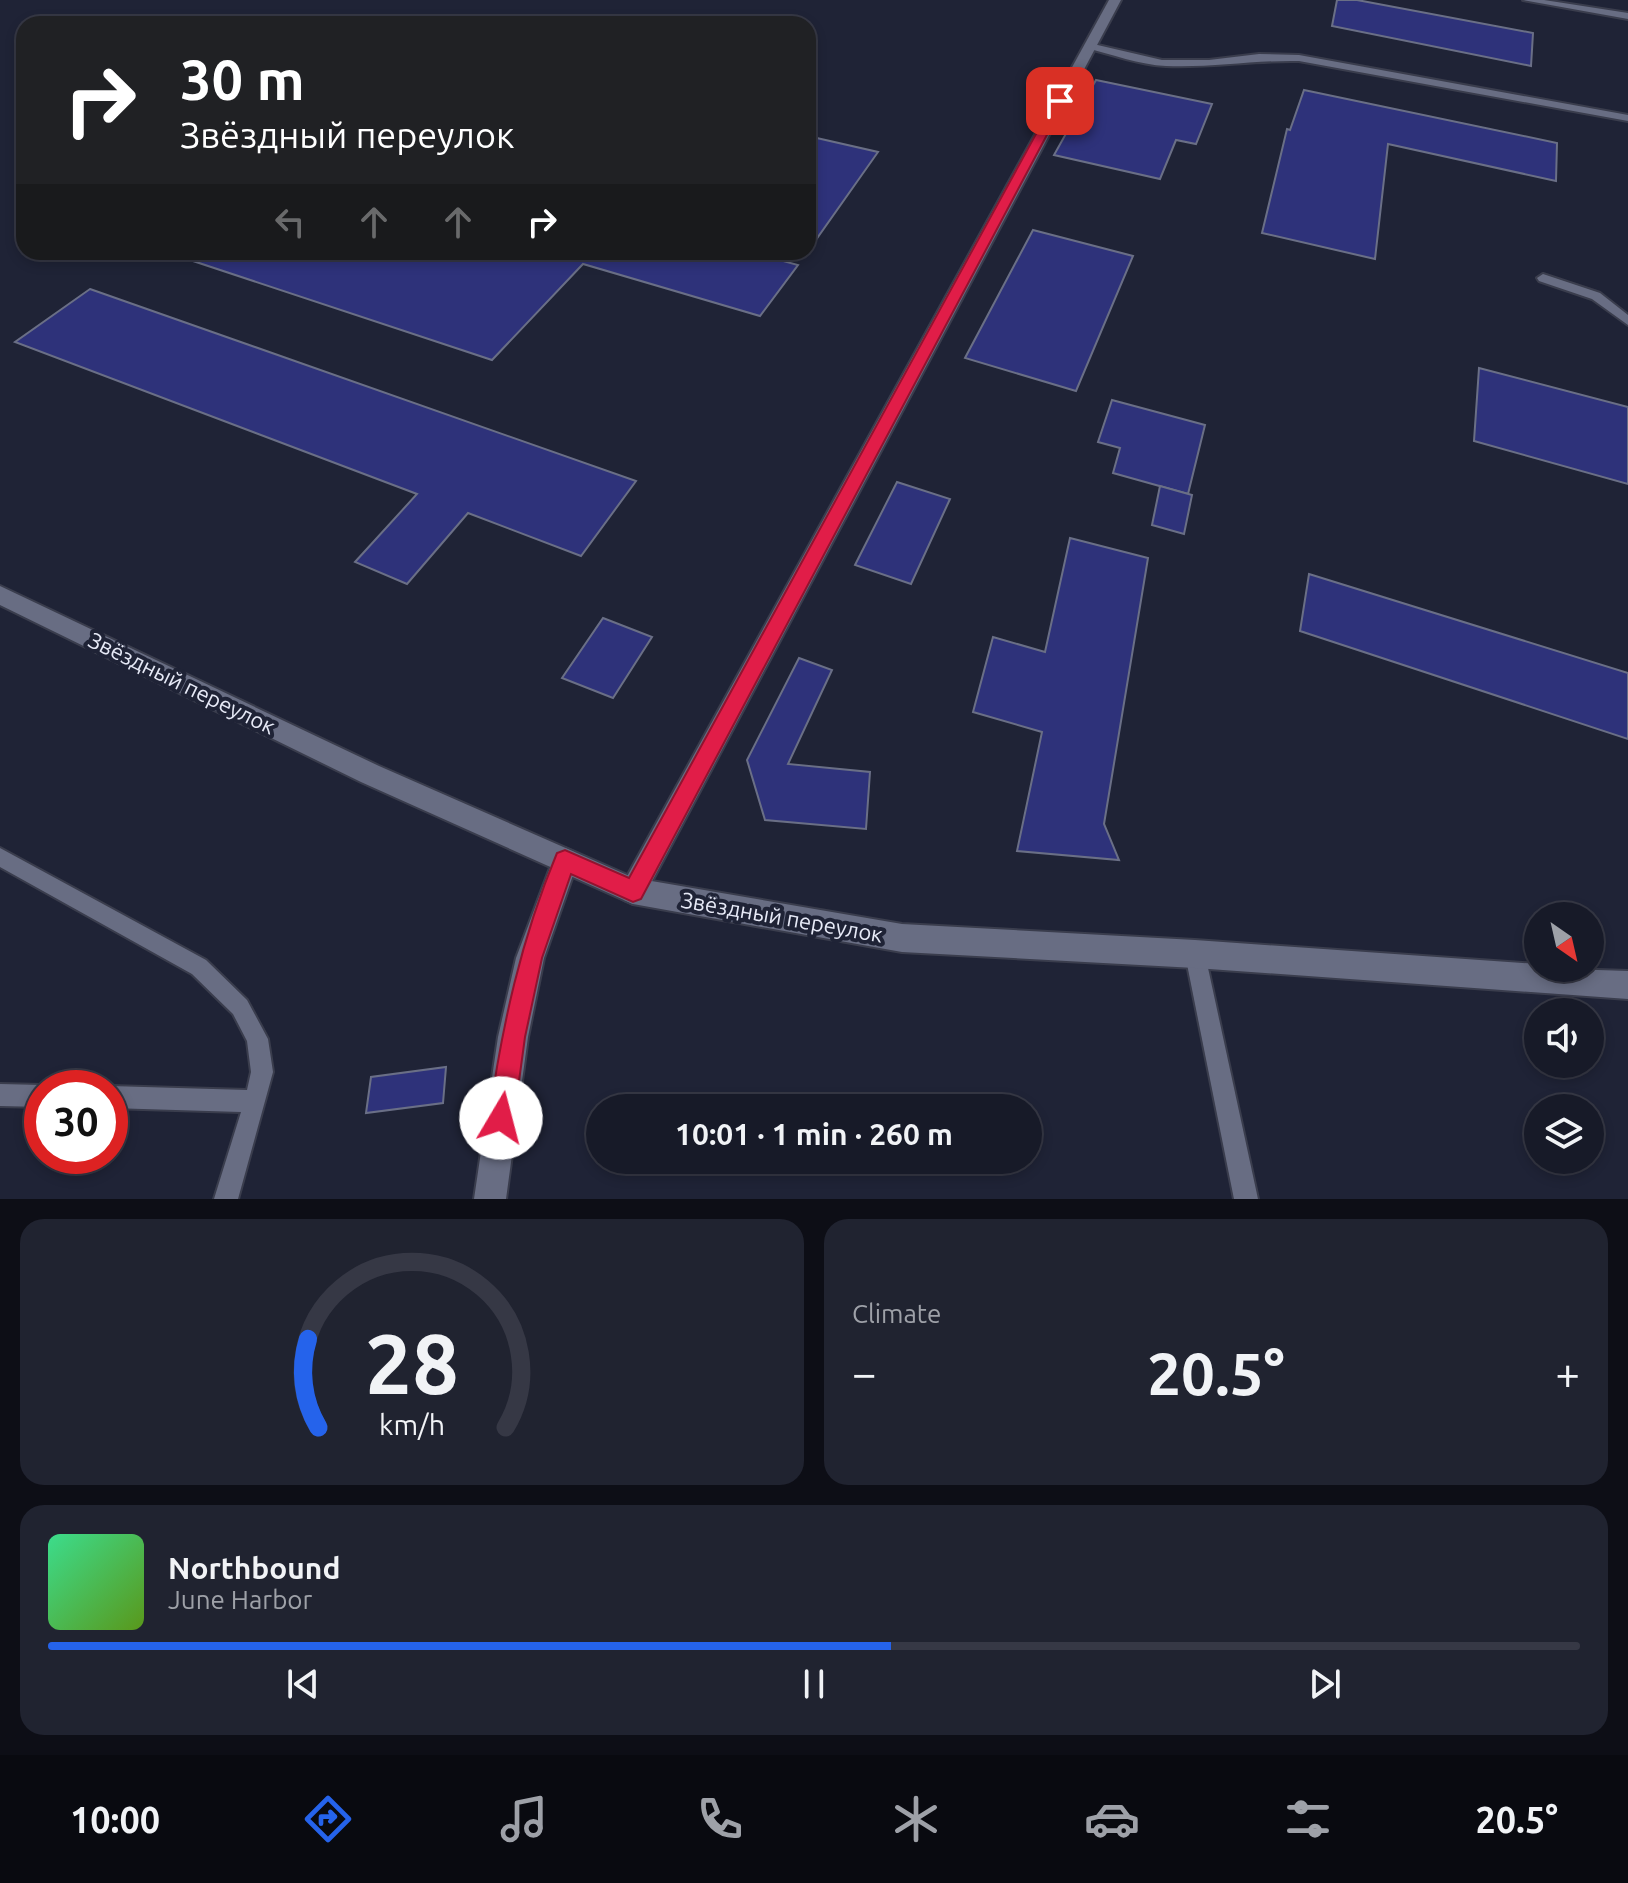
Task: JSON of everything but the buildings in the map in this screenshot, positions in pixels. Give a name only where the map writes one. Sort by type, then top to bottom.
[{"type":"street","points":[[633,891],[1115,0]]},
{"type":"street","name":"Звёздный переулок","points":[[0,595],[370,774],[633,891],[902,938],[1195,954],[1628,985]]},
{"type":"street","points":[[490,1199],[516,1024],[530,958],[565,861]]},
{"type":"lane","points":[[1527,0],[1628,16]]},
{"type":"lane","points":[[1089,46],[1162,63],[1209,63],[1259,57],[1299,58],[1628,118]]},
{"type":"lane","points":[[1543,278],[1596,296],[1628,321]]},
{"type":"lane","points":[[0,857],[199,967],[240,1007],[257,1039],[262,1072],[226,1199]]},
{"type":"lane","points":[[1195,954],[1246,1199]]},
{"type":"lane","points":[[0,1095],[24,1096]]},
{"type":"lane","points":[[128,1097],[255,1101]]},
{"type":"route","points":[[501,1118],[513,1037],[530,958],[565,861],[633,891],[1060,101]]}]
